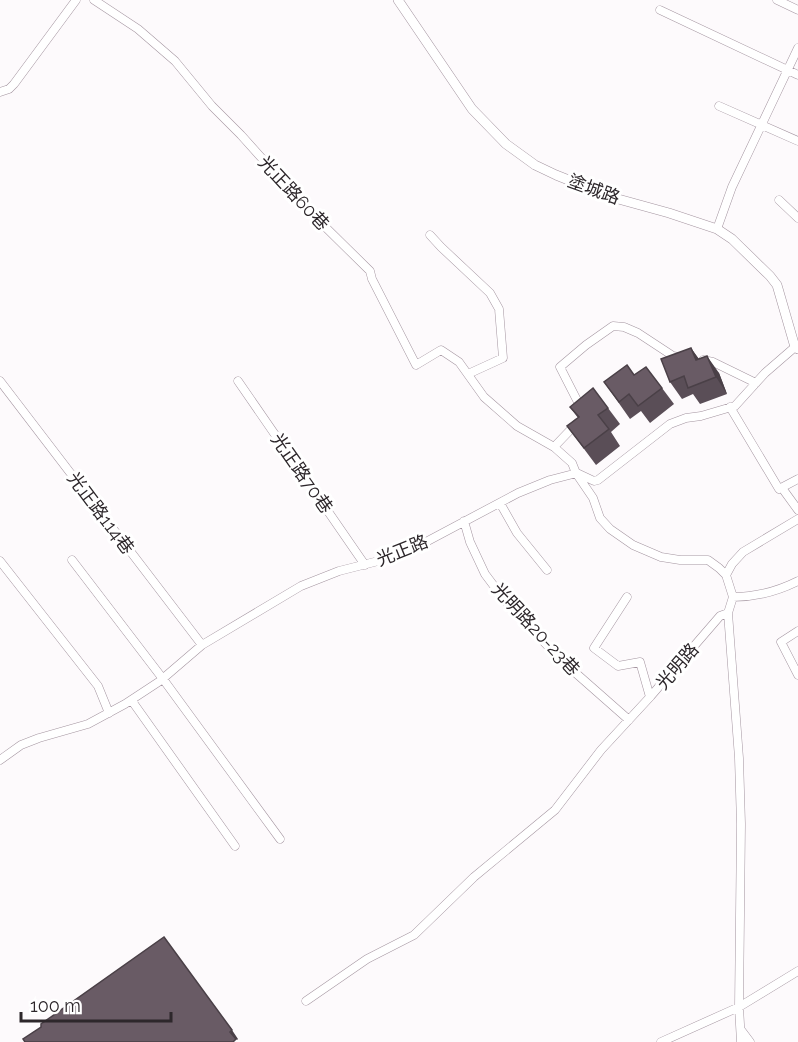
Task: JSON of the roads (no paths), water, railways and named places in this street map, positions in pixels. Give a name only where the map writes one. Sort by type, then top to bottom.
[{"type":"street","points":[[0,93],[14,84],[76,0]]},
{"type":"street","name":"光正路60巷","points":[[94,0],[138,29],[175,62],[212,106],[309,211],[370,271],[416,365],[441,350],[459,362],[484,397],[517,426],[554,447],[572,463],[593,498],[600,518],[616,534],[633,545],[661,557],[708,560],[726,575]]},
{"type":"street","name":"塗城路","points":[[398,0],[472,109],[506,144],[535,165],[611,197],[669,213],[717,230],[732,238],[777,285],[796,348]]},
{"type":"street","points":[[777,0],[798,10]]},
{"type":"street","points":[[660,10],[798,75]]},
{"type":"street","points":[[717,230],[732,187],[798,48]]},
{"type":"street","points":[[719,106],[798,141]]},
{"type":"street","points":[[779,200],[797,213]]},
{"type":"street","points":[[430,235],[490,293],[499,309],[503,358],[468,374]]},
{"type":"street","points":[[554,447],[576,424],[583,413],[560,367],[613,326],[624,327],[638,333],[673,356],[685,358]]},
{"type":"street","name":"光正路","points":[[0,760],[21,745],[87,724],[132,701],[163,680],[202,645],[301,586],[339,571],[394,557],[518,493],[550,480],[576,473],[594,481],[598,480],[670,424],[737,404],[756,382],[796,348]]},
{"type":"street","points":[[696,359],[713,362],[756,382]]},
{"type":"street","name":"光正路114巷","points":[[0,381],[202,645]]},
{"type":"street","name":"光正路70巷","points":[[238,381],[364,565]]},
{"type":"street","points":[[730,407],[779,489],[782,488],[798,510]]},
{"type":"street","points":[[782,488],[798,479]]},
{"type":"street","points":[[500,503],[517,533],[547,570]]},
{"type":"street","points":[[741,1042],[739,758],[728,613],[734,597],[726,575],[743,552],[798,519]]},
{"type":"street","name":"光明路20-23巷","points":[[464,521],[470,542],[485,574],[506,602],[562,661],[629,720]]},
{"type":"street","points":[[72,560],[280,839]]},
{"type":"street","points":[[0,561],[98,686],[109,713]]},
{"type":"street","points":[[734,597],[746,597],[782,589],[798,581]]},
{"type":"street","points":[[627,597],[594,648],[618,666],[640,662],[650,697]]},
{"type":"street","name":"光明路","points":[[306,1001],[367,959],[414,935],[474,877],[555,810],[601,750],[720,616],[728,613]]},
{"type":"street","points":[[798,631],[781,642],[798,675]]},
{"type":"street","points":[[132,701],[235,846]]},
{"type":"street","points":[[661,1042],[739,1006],[798,971]]},
{"type":"street","points":[[741,1030],[750,1042]]}]
